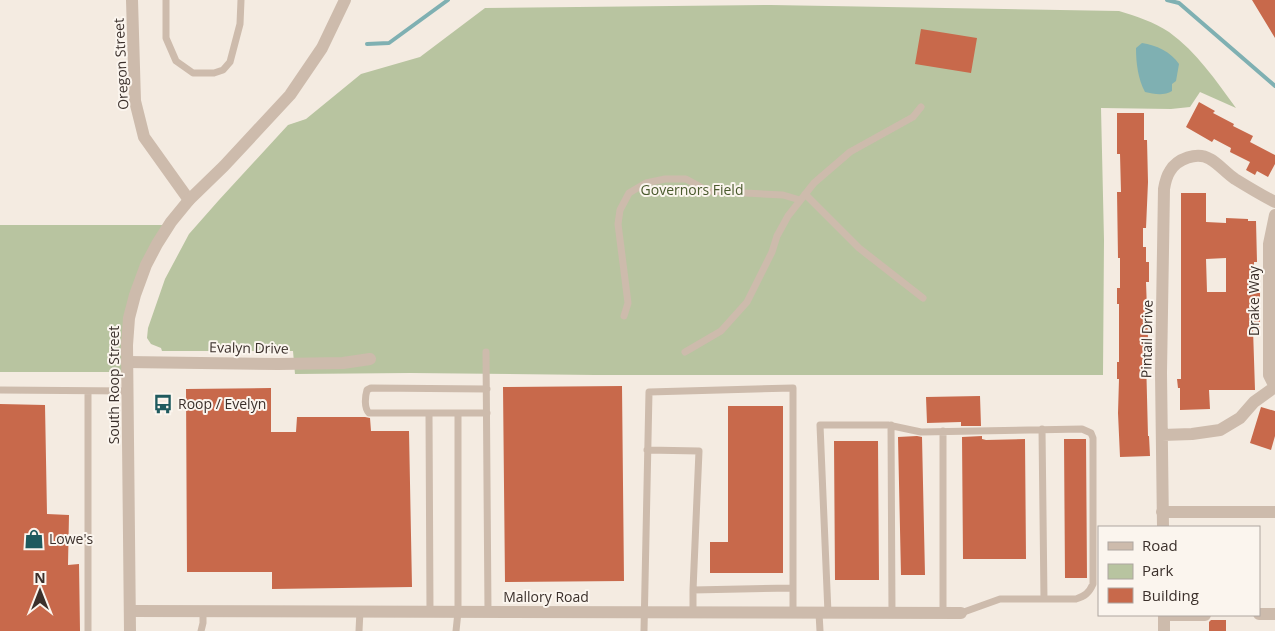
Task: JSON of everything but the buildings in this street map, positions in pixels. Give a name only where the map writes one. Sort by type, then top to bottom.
[{"type":"street","name":"Oregon Street","points":[[132,0],[135,101],[144,137],[189,200]]},
{"type":"street","name":"South Roop Street","points":[[130,631],[128,391],[126,362],[129,318],[135,295],[146,265],[169,225],[189,200],[224,166],[290,95],[322,48],[344,0]]},
{"type":"street","name":"Pintail Drive","points":[[1163,526],[1164,190],[1166,178],[1175,164],[1184,159],[1198,156],[1209,158],[1232,177],[1275,202]]},
{"type":"street","name":"Drake Way","points":[[1275,215],[1272,222],[1269,244],[1269,374],[1275,387]]},
{"type":"street","name":"Evalyn Drive","points":[[126,362],[278,364],[343,363],[370,359]]},
{"type":"street","points":[[1162,435],[1192,434],[1220,430],[1240,418],[1254,402],[1275,387]]},
{"type":"street","points":[[1162,512],[1275,512]]},
{"type":"street","name":"Mallory Road","points":[[130,611],[961,613]]},
{"type":"street","points":[[1260,614],[1275,614]]},
{"type":"street","points":[[1164,616],[1164,631]]},
{"type":"lane","points":[[166,0],[166,38],[176,61],[193,74],[214,74],[223,70],[230,62],[240,24],[241,0]]},
{"type":"lane","points":[[685,352],[721,330],[747,302],[788,216],[814,183],[850,152],[913,117],[921,107]]},
{"type":"lane","points":[[624,316],[628,303],[618,224],[620,210],[629,194],[646,183],[665,178],[686,178],[708,191],[729,194],[802,197],[859,248],[923,298]]},
{"type":"lane","points":[[486,352],[488,612]]},
{"type":"lane","points":[[487,389],[374,388],[367,390],[366,408],[370,413],[487,413]]},
{"type":"lane","points":[[644,631],[649,392],[793,388],[793,613]]},
{"type":"lane","points":[[0,390],[128,391]]},
{"type":"lane","points":[[88,391],[88,631]]},
{"type":"lane","points":[[429,413],[430,612]]},
{"type":"lane","points":[[456,631],[458,612],[458,413]]},
{"type":"lane","points":[[820,631],[823,613],[820,425],[891,425],[921,432],[1082,428],[1091,433],[1093,438],[1093,584],[1090,592],[1076,599],[1000,600],[961,613]]},
{"type":"lane","points":[[891,425],[892,613]]},
{"type":"lane","points":[[1042,429],[1044,599]]},
{"type":"lane","points":[[944,431],[944,613]]},
{"type":"lane","points":[[647,450],[699,451],[693,612]]},
{"type":"lane","points":[[693,590],[793,588]]},
{"type":"lane","points":[[201,631],[203,611]]},
{"type":"lane","points":[[359,631],[360,611]]},
{"type":"green space","name":"Governors Field","points":[[771,5],[1119,11],[1163,28],[1179,40],[1197,58],[1236,108],[1200,92],[1190,107],[1171,109],[1101,108],[1104,240],[1103,375],[295,374],[293,351],[162,351],[161,348],[151,344],[147,338],[148,328],[165,279],[189,234],[288,125],[306,119],[361,74],[420,57],[485,8]]},
{"type":"green space","points":[[0,225],[169,225],[135,295],[127,372],[0,372]]},
{"type":"water","points":[[1142,43],[1153,45],[1163,50],[1179,64],[1176,81],[1172,84],[1172,91],[1169,93],[1155,94],[1145,92],[1139,76],[1136,59],[1136,48]]},
{"type":"waterway","points":[[367,44],[389,43],[448,0]]},
{"type":"waterway","points":[[1167,0],[1179,3],[1275,86]]},
{"type":"place","name":"Roop / Evelyn","points":[[163,404]]},
{"type":"place","name":"Lowe's","points":[[34,539]]}]
